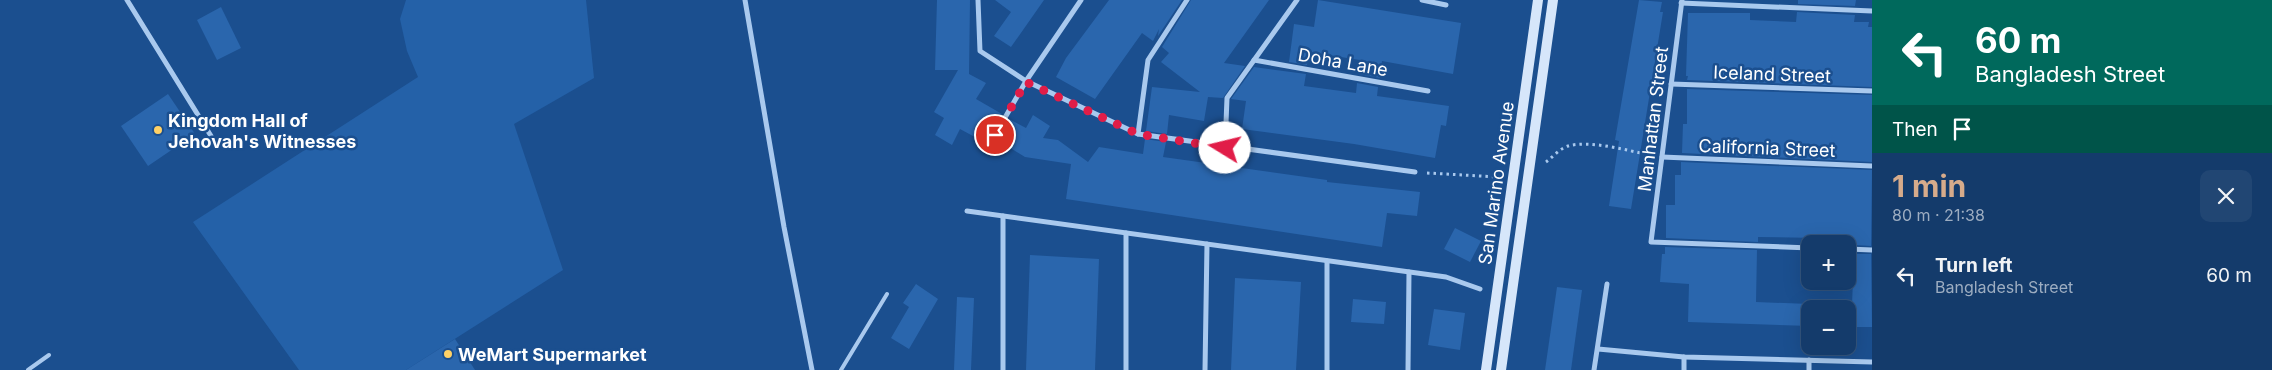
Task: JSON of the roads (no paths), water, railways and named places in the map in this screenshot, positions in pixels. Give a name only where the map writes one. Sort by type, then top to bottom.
[{"type":"main road","name":"San Marino Avenue","points":[[1486,370],[1538,0]]},
{"type":"main road","name":"San Marino Avenue","points":[[1501,370],[1553,0]]},
{"type":"street","points":[[127,0],[211,136]]},
{"type":"street","points":[[745,0],[784,227],[812,370]]},
{"type":"street","points":[[978,0],[980,51],[1026,82],[1138,134],[1225,148],[1415,172]]},
{"type":"street","points":[[995,135],[1026,82],[1081,0]]},
{"type":"street","points":[[1138,134],[1148,60],[1187,0]]},
{"type":"street","points":[[1225,148],[1227,98],[1297,0]]},
{"type":"street","points":[[1422,0],[1446,5]]},
{"type":"street","points":[[1681,2],[1872,11]]},
{"type":"street","name":"Manhattan Street","points":[[1681,2],[1651,242],[1801,248]]},
{"type":"street","name":"Doha Lane","points":[[1254,60],[1428,91]]},
{"type":"street","name":"Iceland Street","points":[[1671,84],[1872,91]]},
{"type":"street","name":"California Street","points":[[1662,157],[1872,166]]},
{"type":"street","points":[[967,211],[1446,277],[1480,289]]},
{"type":"street","points":[[1003,216],[1003,370]]},
{"type":"street","points":[[1126,233],[1126,370]]},
{"type":"street","points":[[1204,370],[1207,244]]},
{"type":"street","points":[[1856,249],[1872,250]]},
{"type":"street","points":[[1327,261],[1327,370]]},
{"type":"street","points":[[1408,370],[1409,272]]},
{"type":"street","points":[[1594,370],[1607,284]]},
{"type":"street","points":[[1598,348],[1684,356],[1872,362]]},
{"type":"street","points":[[1684,356],[1684,370]]},
{"type":"street","points":[[1809,360],[1809,370]]},
{"type":"lane","points":[[841,370],[887,294]]},
{"type":"lane","points":[[28,370],[49,355]]},
{"type":"place","name":"Kingdom Hall of Jehovah's Witnesses","points":[[158,130]]},
{"type":"place","name":"WeMart Supermarket","points":[[448,354]]}]
